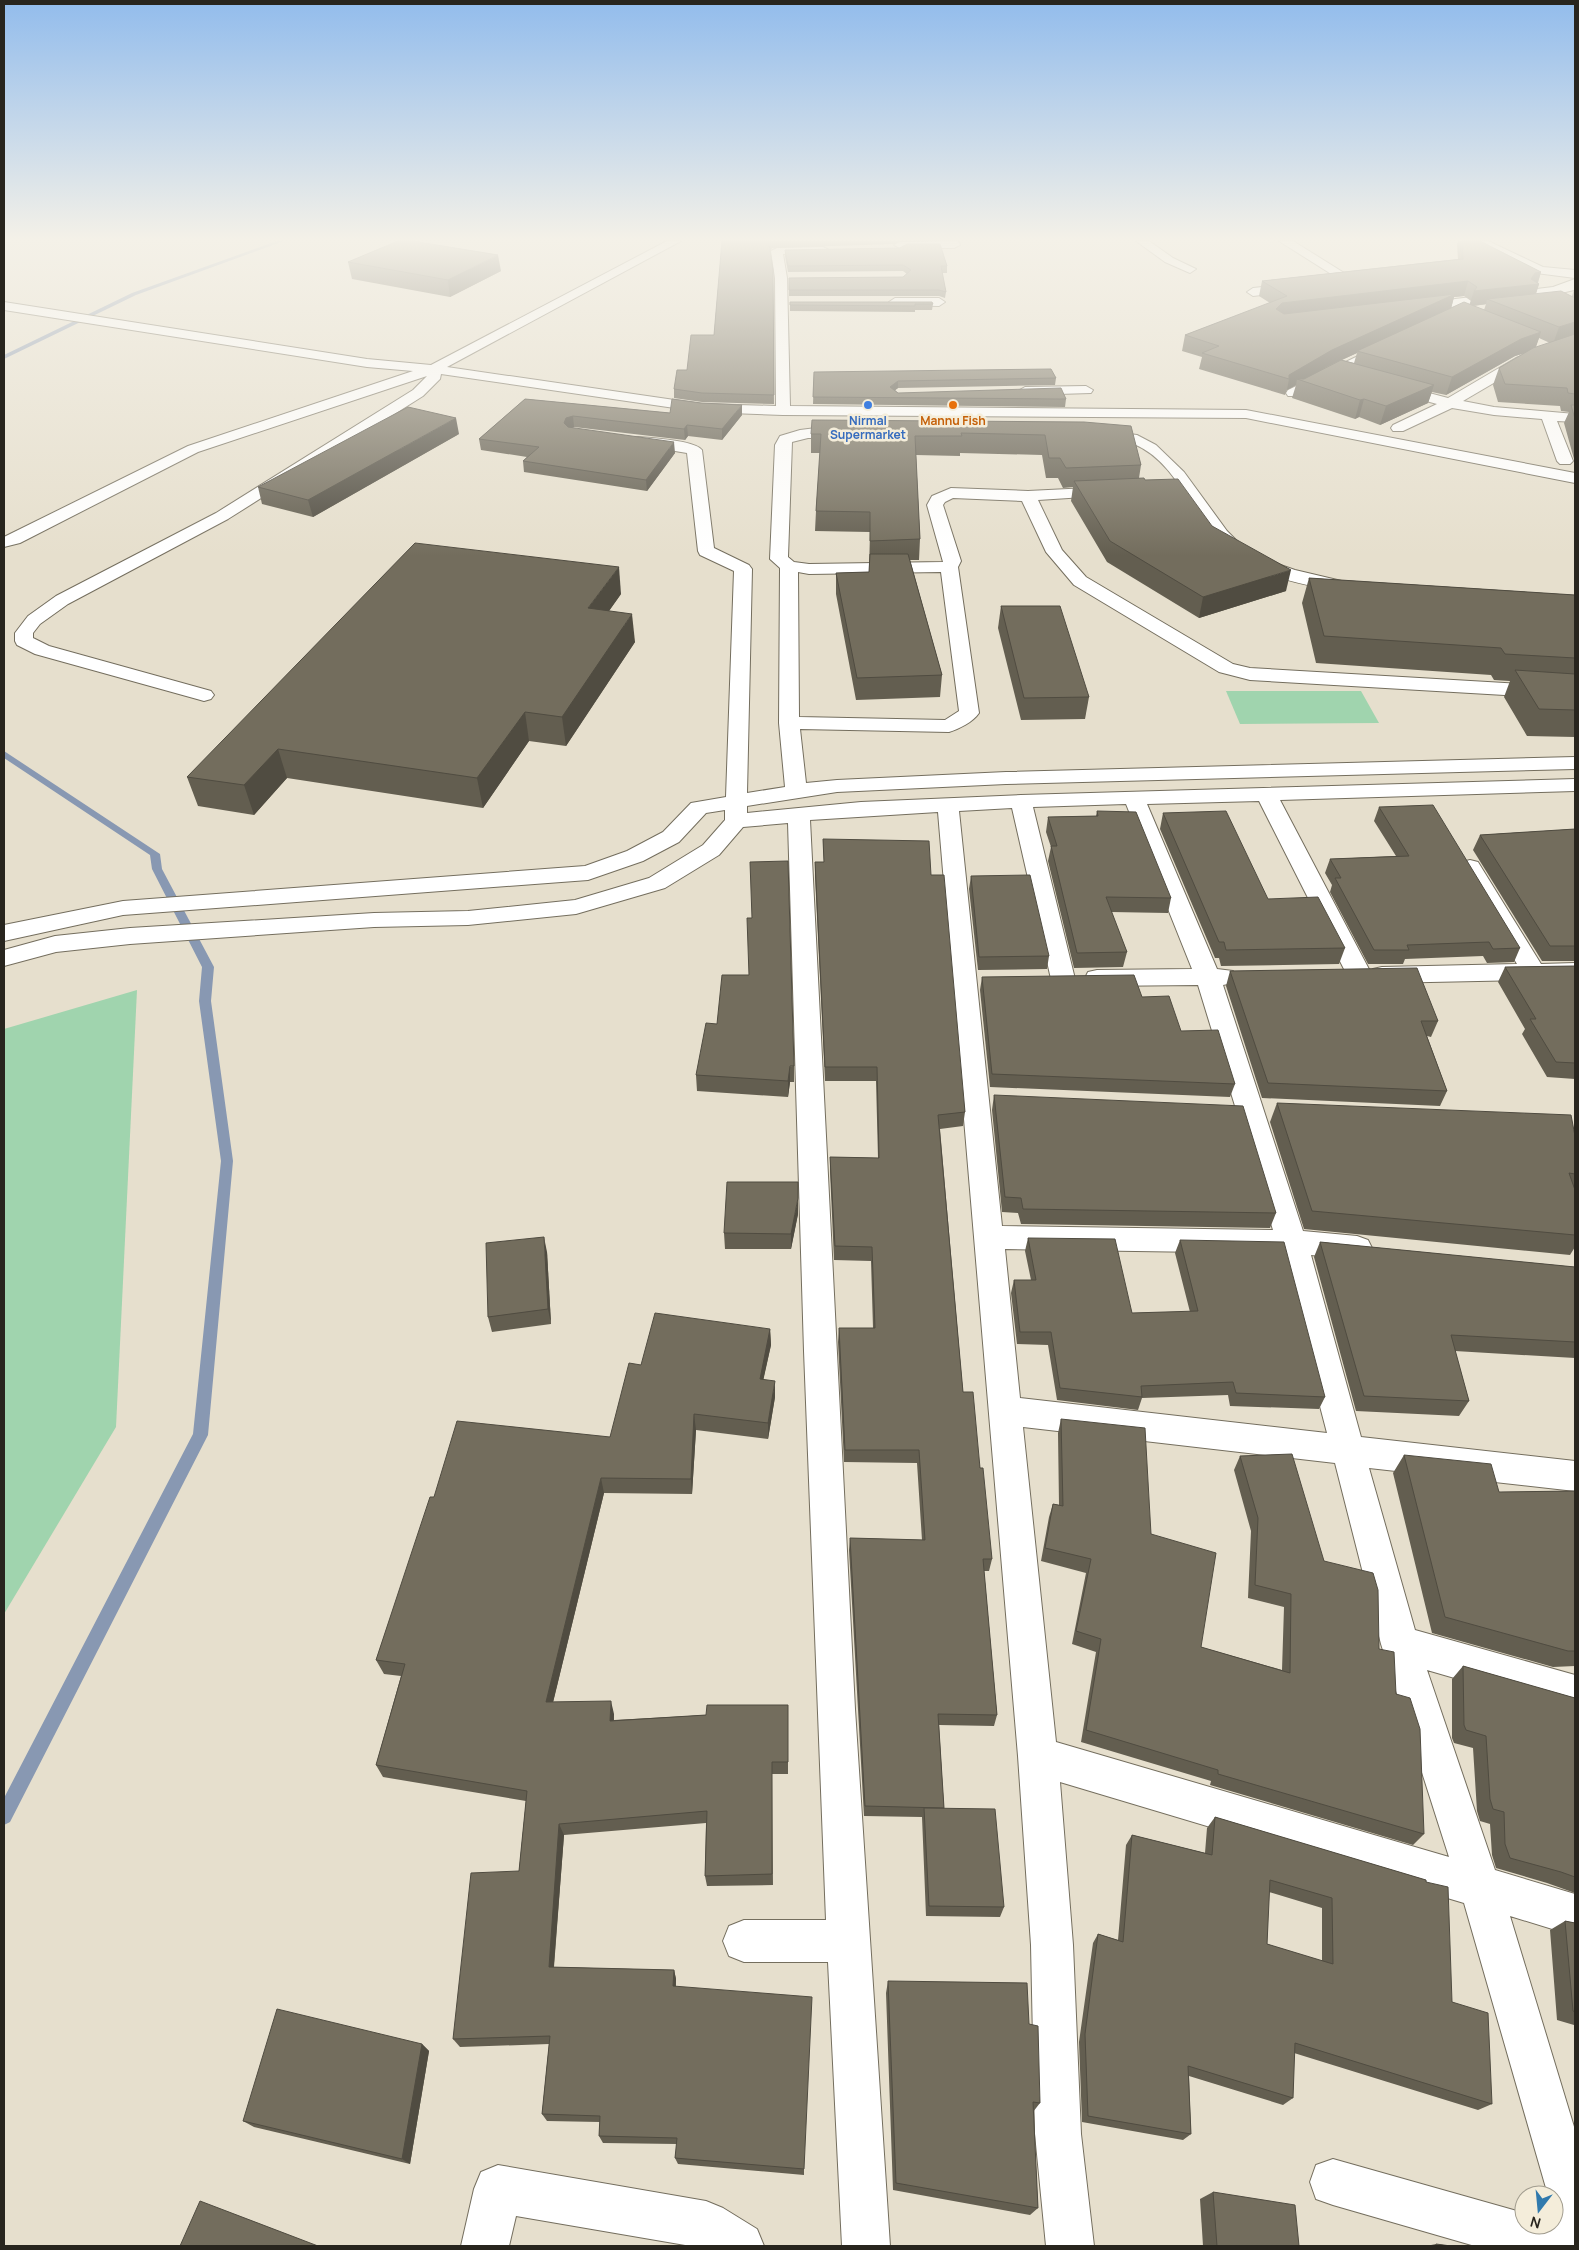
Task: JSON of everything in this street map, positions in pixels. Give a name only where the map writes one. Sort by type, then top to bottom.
[{"type":"street","points":[[262,346],[367,363],[431,370],[702,408],[782,411],[1246,414],[1575,478]]},
{"type":"street","points":[[4,542],[14,539],[193,449],[431,370],[476,346]]},
{"type":"street","points":[[782,411],[778,394],[783,346]]},
{"type":"street","points":[[1292,393],[1387,346]]},
{"type":"street","points":[[1542,346],[1552,350]]},
{"type":"street","points":[[1398,428],[1450,403],[1521,361],[1565,346]]},
{"type":"street","points":[[204,695],[42,650],[24,641],[24,633],[34,620],[62,600],[222,516],[418,393],[435,376],[431,370]]},
{"type":"street","points":[[1334,371],[1360,378]]},
{"type":"street","points":[[1378,383],[1450,403],[1494,412],[1575,418]]},
{"type":"street","points":[[1010,391],[1086,390]]},
{"type":"street","points":[[671,392],[690,392]]},
{"type":"street","points":[[778,394],[801,394]]},
{"type":"street","points":[[823,411],[825,434]]},
{"type":"street","points":[[1548,416],[1565,462]]},
{"type":"street","points":[[864,434],[794,435],[785,438],[783,445],[779,559],[789,566],[809,569],[949,567]]},
{"type":"street","points":[[1080,434],[1109,434],[1142,442],[1153,449],[1191,489],[1222,535],[1236,551],[1294,576],[1360,589]]},
{"type":"street","points":[[4,958],[55,944],[130,936],[374,920],[468,918],[576,908],[657,883],[710,850],[736,811],[743,569],[706,551],[694,450],[620,439]]},
{"type":"street","points":[[1172,490],[1191,489]]},
{"type":"street","points":[[788,723],[949,726],[969,713],[949,567],[952,561],[935,505],[938,499],[951,494],[1028,496],[1124,492]]},
{"type":"street","points":[[1028,496],[1054,552],[1080,581],[1226,668],[1250,674],[1575,693]]},
{"type":"street","points":[[789,566],[788,723],[797,802],[820,1396],[847,1941],[866,2246]]},
{"type":"street","points":[[797,802],[837,786],[1006,778],[1575,763]]},
{"type":"street","points":[[4,933],[123,908],[251,896],[588,873],[635,856],[670,837],[699,808],[736,811],[797,802],[948,805],[1021,801],[1575,785]]},
{"type":"street","points":[[1422,789],[1438,814]]},
{"type":"street","points":[[1266,794],[1359,975]]},
{"type":"street","points":[[1134,798],[1208,977],[1292,1242],[1400,1644],[1480,1888],[1575,2206]]},
{"type":"street","points":[[1021,801],[1053,979],[1246,977]]},
{"type":"street","points":[[948,805],[975,980],[990,1099],[989,1237],[1038,1756],[1052,1945],[1058,2134],[1070,2246]]},
{"type":"street","points":[[1458,847],[1536,973]]},
{"type":"street","points":[[251,896],[254,928]]},
{"type":"street","points":[[1331,976],[1575,971]]},
{"type":"street","points":[[989,1237],[1292,1242],[1380,1250]]},
{"type":"street","points":[[1005,1411],[1575,1476]]},
{"type":"street","points":[[1400,1644],[1575,1694]]},
{"type":"street","points":[[1038,1756],[1575,1915]]},
{"type":"street","points":[[744,1941],[847,1941]]},
{"type":"street","points":[[1333,2182],[1557,2246]]},
{"type":"street","points":[[485,2246],[498,2190],[706,2225],[740,2246]]},
{"type":"green space","points":[[1226,691],[1361,691],[1379,723],[1240,724]]},
{"type":"green space","points":[[137,990],[116,1427],[4,1614],[4,1029]]},
{"type":"building","points":[[690,346],[774,346],[774,395],[702,393],[674,389],[677,370],[687,370]]},
{"type":"building","points":[[1219,346],[1341,346],[1289,375],[1289,379],[1202,353]]},
{"type":"building","points":[[1368,346],[1508,346],[1452,377],[1357,351]]},
{"type":"building","points":[[1539,346],[1575,346],[1575,394],[1568,393],[1567,388],[1505,384],[1499,368]]},
{"type":"building","points":[[1341,360],[1434,385],[1386,406],[1364,399],[1360,400],[1297,379],[1304,379]]},
{"type":"building","points":[[1051,369],[1056,378],[898,381],[890,387],[898,393],[1061,388],[1066,399],[813,397],[814,372]]},
{"type":"building","points":[[525,399],[670,413],[672,399],[701,403],[742,405],[722,429],[687,425],[684,429],[573,416],[566,418],[564,423],[568,427],[674,442],[646,480],[523,461],[539,447],[479,439]]},
{"type":"building","points":[[1571,405],[1575,405],[1575,419]]},
{"type":"building","points":[[408,407],[456,418],[308,500],[258,487]]},
{"type":"building","points":[[812,420],[1084,422],[1131,426],[1141,465],[1066,468],[1060,458],[1049,458],[1045,435],[961,433],[962,436],[915,436],[920,539],[870,541],[870,512],[816,511],[821,434],[811,434]]},
{"type":"building","points":[[1144,478],[1145,480],[1178,479],[1212,526],[1291,570],[1203,597],[1110,541],[1074,481]]},
{"type":"building","points":[[415,543],[619,567],[588,608],[632,614],[562,717],[525,712],[477,778],[278,749],[244,785],[187,777]]},
{"type":"building","points":[[870,554],[908,554],[942,675],[857,678],[836,573],[869,572]]},
{"type":"building","points":[[1309,578],[1575,595],[1575,658],[1505,654],[1501,648],[1324,636]]},
{"type":"building","points":[[1001,606],[1060,606],[1089,697],[1024,698]]},
{"type":"building","points":[[1515,670],[1575,674],[1575,710],[1539,709]]},
{"type":"building","points":[[1433,805],[1520,948],[1493,949],[1489,942],[1407,945],[1409,950],[1374,950],[1335,878],[1341,878],[1330,859],[1409,856],[1379,807]]},
{"type":"building","points":[[1097,811],[1136,812],[1171,898],[1106,897],[1127,952],[1077,953],[1051,846],[1057,846],[1048,817],[1098,816]]},
{"type":"building","points":[[1226,811],[1268,899],[1318,897],[1345,948],[1226,950],[1224,942],[1219,942],[1163,813]]},
{"type":"building","points":[[1575,829],[1575,946],[1550,946],[1480,835]]},
{"type":"building","points":[[823,839],[929,841],[931,875],[944,875],[965,1112],[938,1115],[963,1392],[973,1392],[980,1468],[983,1468],[992,1559],[983,1559],[997,1715],[938,1714],[944,1808],[865,1806],[850,1538],[925,1540],[919,1450],[845,1450],[839,1328],[875,1328],[872,1247],[835,1246],[830,1157],[879,1158],[877,1067],[825,1067],[815,862],[824,862]]},
{"type":"building","points":[[788,861],[794,1066],[790,1066],[788,1081],[696,1075],[706,1023],[717,1024],[722,975],[749,975],[747,918],[752,918],[750,862]]},
{"type":"building","points":[[1030,875],[1049,956],[979,957],[971,876]]},
{"type":"building","points":[[1575,966],[1575,1063],[1556,1062],[1530,1019],[1536,1019],[1505,967]]},
{"type":"building","points":[[1417,968],[1438,1021],[1421,1021],[1447,1091],[1268,1083],[1230,971]]},
{"type":"building","points":[[1134,975],[1142,997],[1169,996],[1181,1031],[1218,1030],[1235,1084],[992,1074],[982,977]]},
{"type":"building","points":[[994,1095],[1243,1106],[1276,1213],[1023,1209],[1021,1198],[1005,1197]]},
{"type":"building","points":[[1277,1103],[1571,1115],[1575,1136],[1575,1174],[1569,1173],[1575,1190],[1575,1235],[1312,1211]]},
{"type":"building","points":[[727,1182],[798,1182],[798,1198],[791,1234],[724,1233]]},
{"type":"building","points":[[544,1237],[548,1309],[488,1317],[486,1243]]},
{"type":"building","points":[[1028,1238],[1115,1239],[1132,1313],[1198,1311],[1180,1240],[1284,1242],[1325,1397],[1236,1393],[1233,1382],[1141,1386],[1142,1397],[1060,1388],[1051,1332],[1020,1332],[1014,1280],[1036,1280]]},
{"type":"building","points":[[1320,1242],[1575,1267],[1575,1342],[1451,1335],[1469,1401],[1364,1396]]},
{"type":"building","points":[[655,1313],[770,1329],[760,1379],[775,1381],[768,1423],[694,1414],[691,1479],[601,1478],[546,1702],[611,1701],[610,1721],[706,1715],[707,1705],[788,1705],[788,1762],[772,1762],[772,1874],[705,1876],[707,1811],[559,1824],[549,1967],[674,1970],[673,1986],[812,1997],[804,2169],[675,2158],[677,2138],[599,2136],[600,2116],[542,2114],[550,2036],[453,2039],[471,1873],[519,1871],[527,1791],[376,1765],[405,1664],[376,1660],[430,1497],[434,1497],[457,1421],[610,1437],[629,1363],[641,1365]]},
{"type":"building","points":[[1061,1419],[1145,1428],[1151,1534],[1216,1553],[1201,1647],[1290,1673],[1291,1594],[1255,1585],[1258,1518],[1240,1456],[1292,1454],[1324,1561],[1373,1573],[1378,1590],[1379,1649],[1394,1652],[1396,1694],[1410,1698],[1420,1729],[1424,1834],[1218,1774],[1218,1770],[1086,1730],[1101,1639],[1076,1631],[1091,1559],[1045,1548],[1053,1504],[1063,1506]]},
{"type":"building","points":[[1404,1455],[1491,1464],[1499,1492],[1575,1491],[1575,1651],[1568,1651],[1445,1617]]},
{"type":"building","points":[[1463,1666],[1575,1698],[1575,1877],[1510,1858],[1505,1844],[1504,1812],[1493,1809],[1490,1799],[1486,1736],[1466,1730],[1464,1725]]},
{"type":"building","points":[[924,1808],[995,1809],[1004,1907],[929,1906]]},
{"type":"building","points":[[1215,1817],[1426,1880],[1426,1882],[1448,1887],[1452,2002],[1488,2013],[1492,2104],[1295,2043],[1293,2098],[1188,2066],[1191,2134],[1088,2116],[1085,2034],[1098,1934],[1123,1942],[1132,1835],[1212,1855]],"holes":[[[1270,1880],[1332,1898],[1333,1964],[1267,1944]]]},
{"type":"building","points":[[1565,1921],[1575,1923],[1575,2012],[1573,2011]]},
{"type":"building","points":[[888,1981],[1027,1983],[1029,2024],[1038,2026],[1040,2103],[1033,2102],[1038,2208],[896,2183]]},
{"type":"building","points":[[277,2009],[422,2044],[402,2159],[243,2121]]},
{"type":"building","points":[[1213,2192],[1295,2205],[1299,2246],[1217,2246]]},
{"type":"building","points":[[200,2201],[318,2246],[180,2246]]},
{"type":"waterway","points":[[4,357],[27,346]]},
{"type":"waterway","points":[[4,754],[155,854],[157,869],[208,967],[205,1001],[227,1161],[200,1435],[4,1816]]},
{"type":"place","name":"Nirmal Supermarket","points":[[868,405]]},
{"type":"place","name":"Mannu Fish","points":[[953,405]]}]
